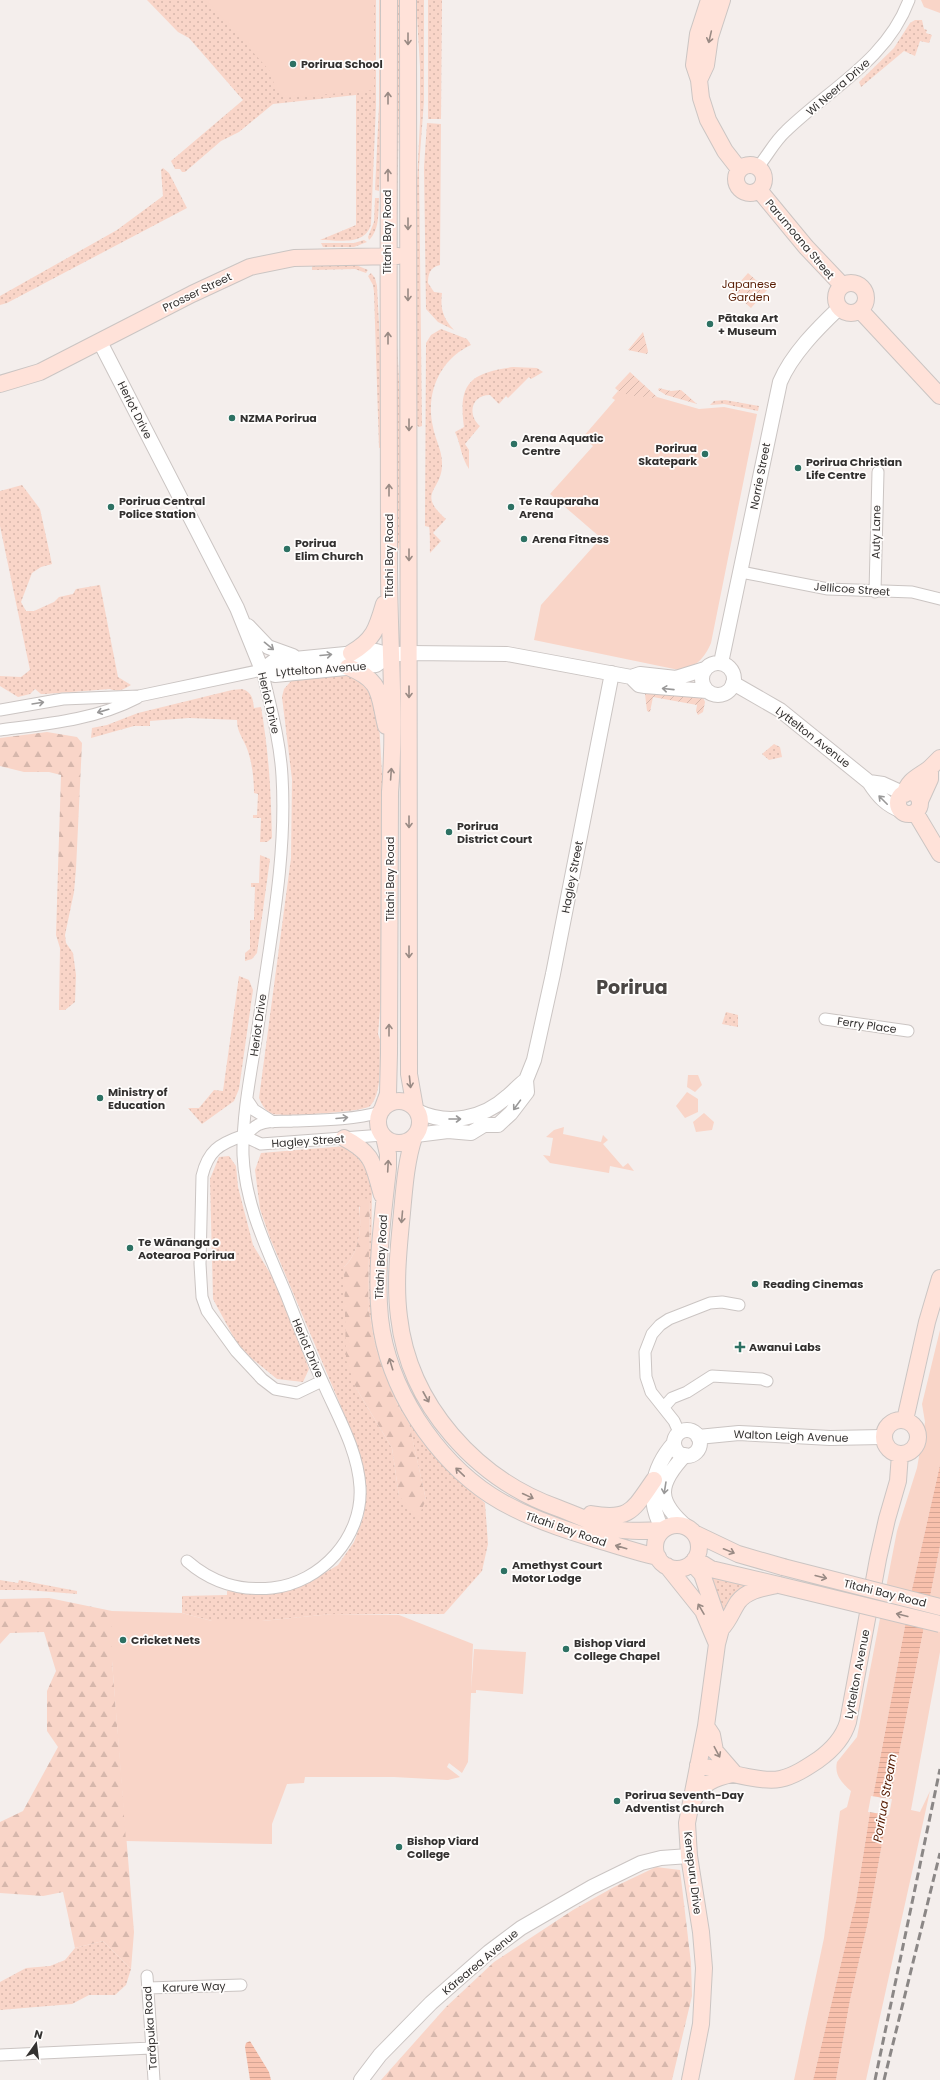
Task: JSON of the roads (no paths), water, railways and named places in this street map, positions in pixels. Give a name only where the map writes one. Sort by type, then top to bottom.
[{"type":"main road","name":"Titahi Bay Road","points":[[381,1111],[388,1094],[390,792],[393,755],[389,584],[387,256],[389,0]]},
{"type":"main road","name":"Titahi Bay Road","points":[[408,0],[409,1074],[416,1110]]},
{"type":"main road","points":[[709,0],[698,34],[694,65],[699,80],[701,98],[708,120],[725,151],[740,169]]},
{"type":"main road","points":[[699,80],[706,65],[710,37],[722,0]]},
{"type":"main road","points":[[747,165],[758,167],[764,174],[765,178],[762,187],[759,190],[749,194],[740,190],[736,181],[740,169],[747,165]]},
{"type":"main road","name":"Parumoana Street","points":[[759,190],[806,247],[842,286]]},
{"type":"main road","name":"Prosser Street","points":[[0,384],[40,372],[227,276],[250,267],[294,258],[408,256]]},
{"type":"main road","points":[[853,283],[863,289],[866,300],[860,310],[850,313],[839,308],[836,301],[836,295],[842,286],[853,283]]},
{"type":"main road","points":[[860,310],[940,396]]},
{"type":"main road","points":[[389,584],[376,631],[371,639],[349,660],[374,682],[379,692],[393,755]]},
{"type":"main road","points":[[935,763],[920,773],[906,788],[905,794],[915,795],[912,808],[940,854]]},
{"type":"main road","points":[[912,808],[930,779],[935,763]]},
{"type":"main road","points":[[396,1101],[408,1103],[416,1110],[420,1123],[415,1136],[405,1142],[397,1143],[383,1136],[379,1126],[381,1111],[388,1104],[396,1101]]},
{"type":"main road","name":"Titahi Bay Road","points":[[383,1136],[388,1154],[379,1262],[380,1319],[396,1383],[430,1438],[446,1458],[466,1478],[515,1511],[542,1523],[663,1561]]},
{"type":"main road","name":"Titahi Bay Road","points":[[415,1136],[407,1164],[398,1263],[397,1286],[399,1317],[414,1375],[445,1427],[460,1446],[478,1463],[500,1480],[524,1494],[613,1528],[636,1531],[663,1530]]},
{"type":"main road","points":[[344,1138],[363,1149],[371,1159],[384,1202]]},
{"type":"main road","points":[[905,1420],[927,1322],[940,1278]]},
{"type":"main road","points":[[897,1420],[905,1420],[914,1425],[918,1438],[912,1450],[900,1454],[892,1452],[887,1448],[883,1437],[885,1429],[890,1423],[897,1420]]},
{"type":"main road","name":"Lyttelton Avenue","points":[[698,1765],[772,1780],[800,1772],[827,1754],[844,1733],[880,1552],[898,1481],[900,1454]]},
{"type":"main road","points":[[558,1508],[604,1516],[627,1514],[634,1508],[654,1480]]},
{"type":"main road","points":[[663,1561],[680,1568],[694,1561],[699,1549],[699,1543],[691,1530],[675,1525],[663,1530],[657,1540],[656,1546],[663,1561],[703,1610],[719,1637],[739,1601],[745,1595],[759,1589],[779,1585]]},
{"type":"main road","name":"Titahi Bay Road","points":[[691,1530],[738,1554],[940,1607]]},
{"type":"main road","name":"Titahi Bay Road","points":[[694,1561],[711,1569],[940,1624]]},
{"type":"main road","name":"Kenepuru Drive","points":[[690,2080],[701,2024],[704,1968],[701,1932],[689,1856],[687,1823],[706,1726],[719,1637],[702,1574],[694,1561]]},
{"type":"main road","points":[[689,1807],[696,1794],[706,1782],[734,1773],[715,1751],[712,1735],[706,1726]]},
{"type":"street","name":"Wi Neera Drive","points":[[758,167],[773,145],[787,130],[868,62],[889,39],[909,0]]},
{"type":"street","name":"Norrie Street","points":[[721,663],[780,382],[788,365],[815,333],[839,308]]},
{"type":"street","name":"Heriot Drive","points":[[100,342],[244,622],[262,670],[279,748],[282,774],[283,826],[277,894],[248,1101],[243,1156],[252,1211],[264,1245],[342,1424],[357,1466],[360,1489],[355,1519],[350,1532],[333,1558],[312,1574],[301,1580],[276,1588],[260,1589],[231,1587],[199,1571],[187,1561]]},
{"type":"street","name":"Auty Lane","points":[[875,592],[878,472]]},
{"type":"street","name":"Jellicoe Street","points":[[741,572],[813,587],[875,592],[912,592],[940,599]]},
{"type":"street","points":[[244,622],[268,647],[282,653],[300,657]]},
{"type":"street","name":"Lyttelton Avenue","points":[[262,670],[274,661],[300,657],[349,660],[376,665],[390,655],[409,653],[507,654],[631,677],[640,674],[676,678],[705,669]]},
{"type":"street","name":"Lyttelton Avenue","points":[[262,670],[275,675],[349,660]]},
{"type":"street","points":[[721,663],[732,670],[733,683],[729,690],[723,694],[712,694],[707,691],[702,678],[705,669],[712,664],[721,663]]},
{"type":"street","points":[[0,710],[63,699],[139,696],[262,670]]},
{"type":"street","name":"Hagley Street","points":[[415,1136],[448,1131],[471,1133],[487,1122],[511,1113],[527,1092],[526,1080],[536,1054],[612,673]]},
{"type":"street","name":"Lyttelton Avenue","points":[[631,677],[639,685],[707,691]]},
{"type":"street","name":"Lyttelton Avenue","points":[[733,683],[780,710],[869,782],[877,794],[889,806],[912,808]]},
{"type":"street","points":[[0,730],[82,717],[120,707],[139,696]]},
{"type":"street","name":"Lyttelton Avenue","points":[[869,782],[883,784],[905,794]]},
{"type":"street","name":"Ferry Place","points":[[825,1019],[908,1031]]},
{"type":"street","name":"Hagley Street","points":[[487,1122],[497,1105],[509,1096],[517,1086],[526,1080]]},
{"type":"street","name":"Hagley Street","points":[[248,1101],[254,1110],[273,1122]]},
{"type":"street","name":"Hagley Street","points":[[416,1110],[429,1117],[487,1122]]},
{"type":"street","name":"Hagley Street","points":[[381,1111],[340,1119],[259,1124],[244,1136],[260,1144],[383,1136]]},
{"type":"street","points":[[244,1136],[232,1138],[211,1154],[205,1165],[202,1176],[200,1264],[202,1297],[210,1317],[236,1351],[262,1379],[275,1389],[297,1393],[322,1381]]},
{"type":"street","points":[[663,1530],[657,1520],[654,1506],[654,1480],[657,1467],[677,1438],[690,1430],[698,1437],[698,1448],[693,1454],[685,1455],[676,1450],[677,1438],[664,1407],[651,1392],[644,1365],[645,1352],[652,1334],[669,1319],[710,1303],[722,1302],[739,1306]]},
{"type":"street","points":[[664,1407],[672,1398],[687,1392],[712,1376],[762,1379],[767,1381]]},
{"type":"street","name":"Walton Leigh Avenue","points":[[698,1437],[739,1433],[830,1438],[883,1437]]},
{"type":"street","points":[[685,1455],[669,1475],[664,1491],[666,1505],[674,1516],[691,1530]]},
{"type":"street","name":"Kārearea Avenue","points":[[361,2080],[380,2055],[431,2003],[489,1952],[521,1928],[592,1887],[641,1863],[661,1858],[689,1856]]},
{"type":"street","name":"Tarāpuka Road","points":[[146,1976],[154,2080]]},
{"type":"street","name":"Karure Way","points":[[148,1988],[241,1985]]},
{"type":"street","points":[[0,2055],[151,2048]]},
{"type":"water","name":"Porirua Stream","points":[[940,1465],[940,1546],[890,1799],[868,1922],[850,2000],[836,2080],[813,2080],[856,1901],[870,1812],[912,1589]]},
{"type":"water","points":[[250,2041],[269,2072],[271,2080],[250,2080],[245,2047],[246,2043]]},
{"type":"railway","points":[[875,2080],[940,1769]]},
{"type":"railway","points":[[884,2080],[940,1853]]},
{"type":"place","name":"Porirua School","points":[[293,64]]},
{"type":"place","name":"Pātaka Art + Museum","points":[[710,324]]},
{"type":"place","name":"NZMA Porirua","points":[[232,418]]},
{"type":"place","name":"Arena Aquatic Centre","points":[[514,444]]},
{"type":"place","name":"Porirua Skatepark","points":[[705,454]]},
{"type":"place","name":"Porirua Christian Life Centre","points":[[798,468]]},
{"type":"place","name":"Porirua Central Police Station","points":[[111,507]]},
{"type":"place","name":"Te Rauparaha Arena","points":[[511,507]]},
{"type":"place","name":"Arena Fitness","points":[[524,539]]},
{"type":"place","name":"Porirua Elim Church","points":[[287,549]]},
{"type":"place","name":"Porirua District Court","points":[[449,832]]},
{"type":"place","name":"Ministry of Education","points":[[100,1098]]},
{"type":"place","name":"Te Wānanga o Aotearoa Porirua","points":[[130,1248]]},
{"type":"place","name":"Reading Cinemas","points":[[755,1284]]},
{"type":"place","name":"Awanui Labs","points":[[740,1347]]},
{"type":"place","name":"Amethyst Court Motor Lodge","points":[[504,1571]]},
{"type":"place","name":"Cricket Nets","points":[[123,1640]]},
{"type":"place","name":"Bishop Viard College Chapel","points":[[566,1649]]},
{"type":"place","name":"Porirua Seventh-Day Adventist Church","points":[[617,1801]]},
{"type":"place","name":"Bishop Viard College","points":[[399,1847]]},
{"type":"district","name":"Porirua","points":[[632,987]]},
{"type":"park label","name":"Japanese Garden","points":[[749,290]]}]
